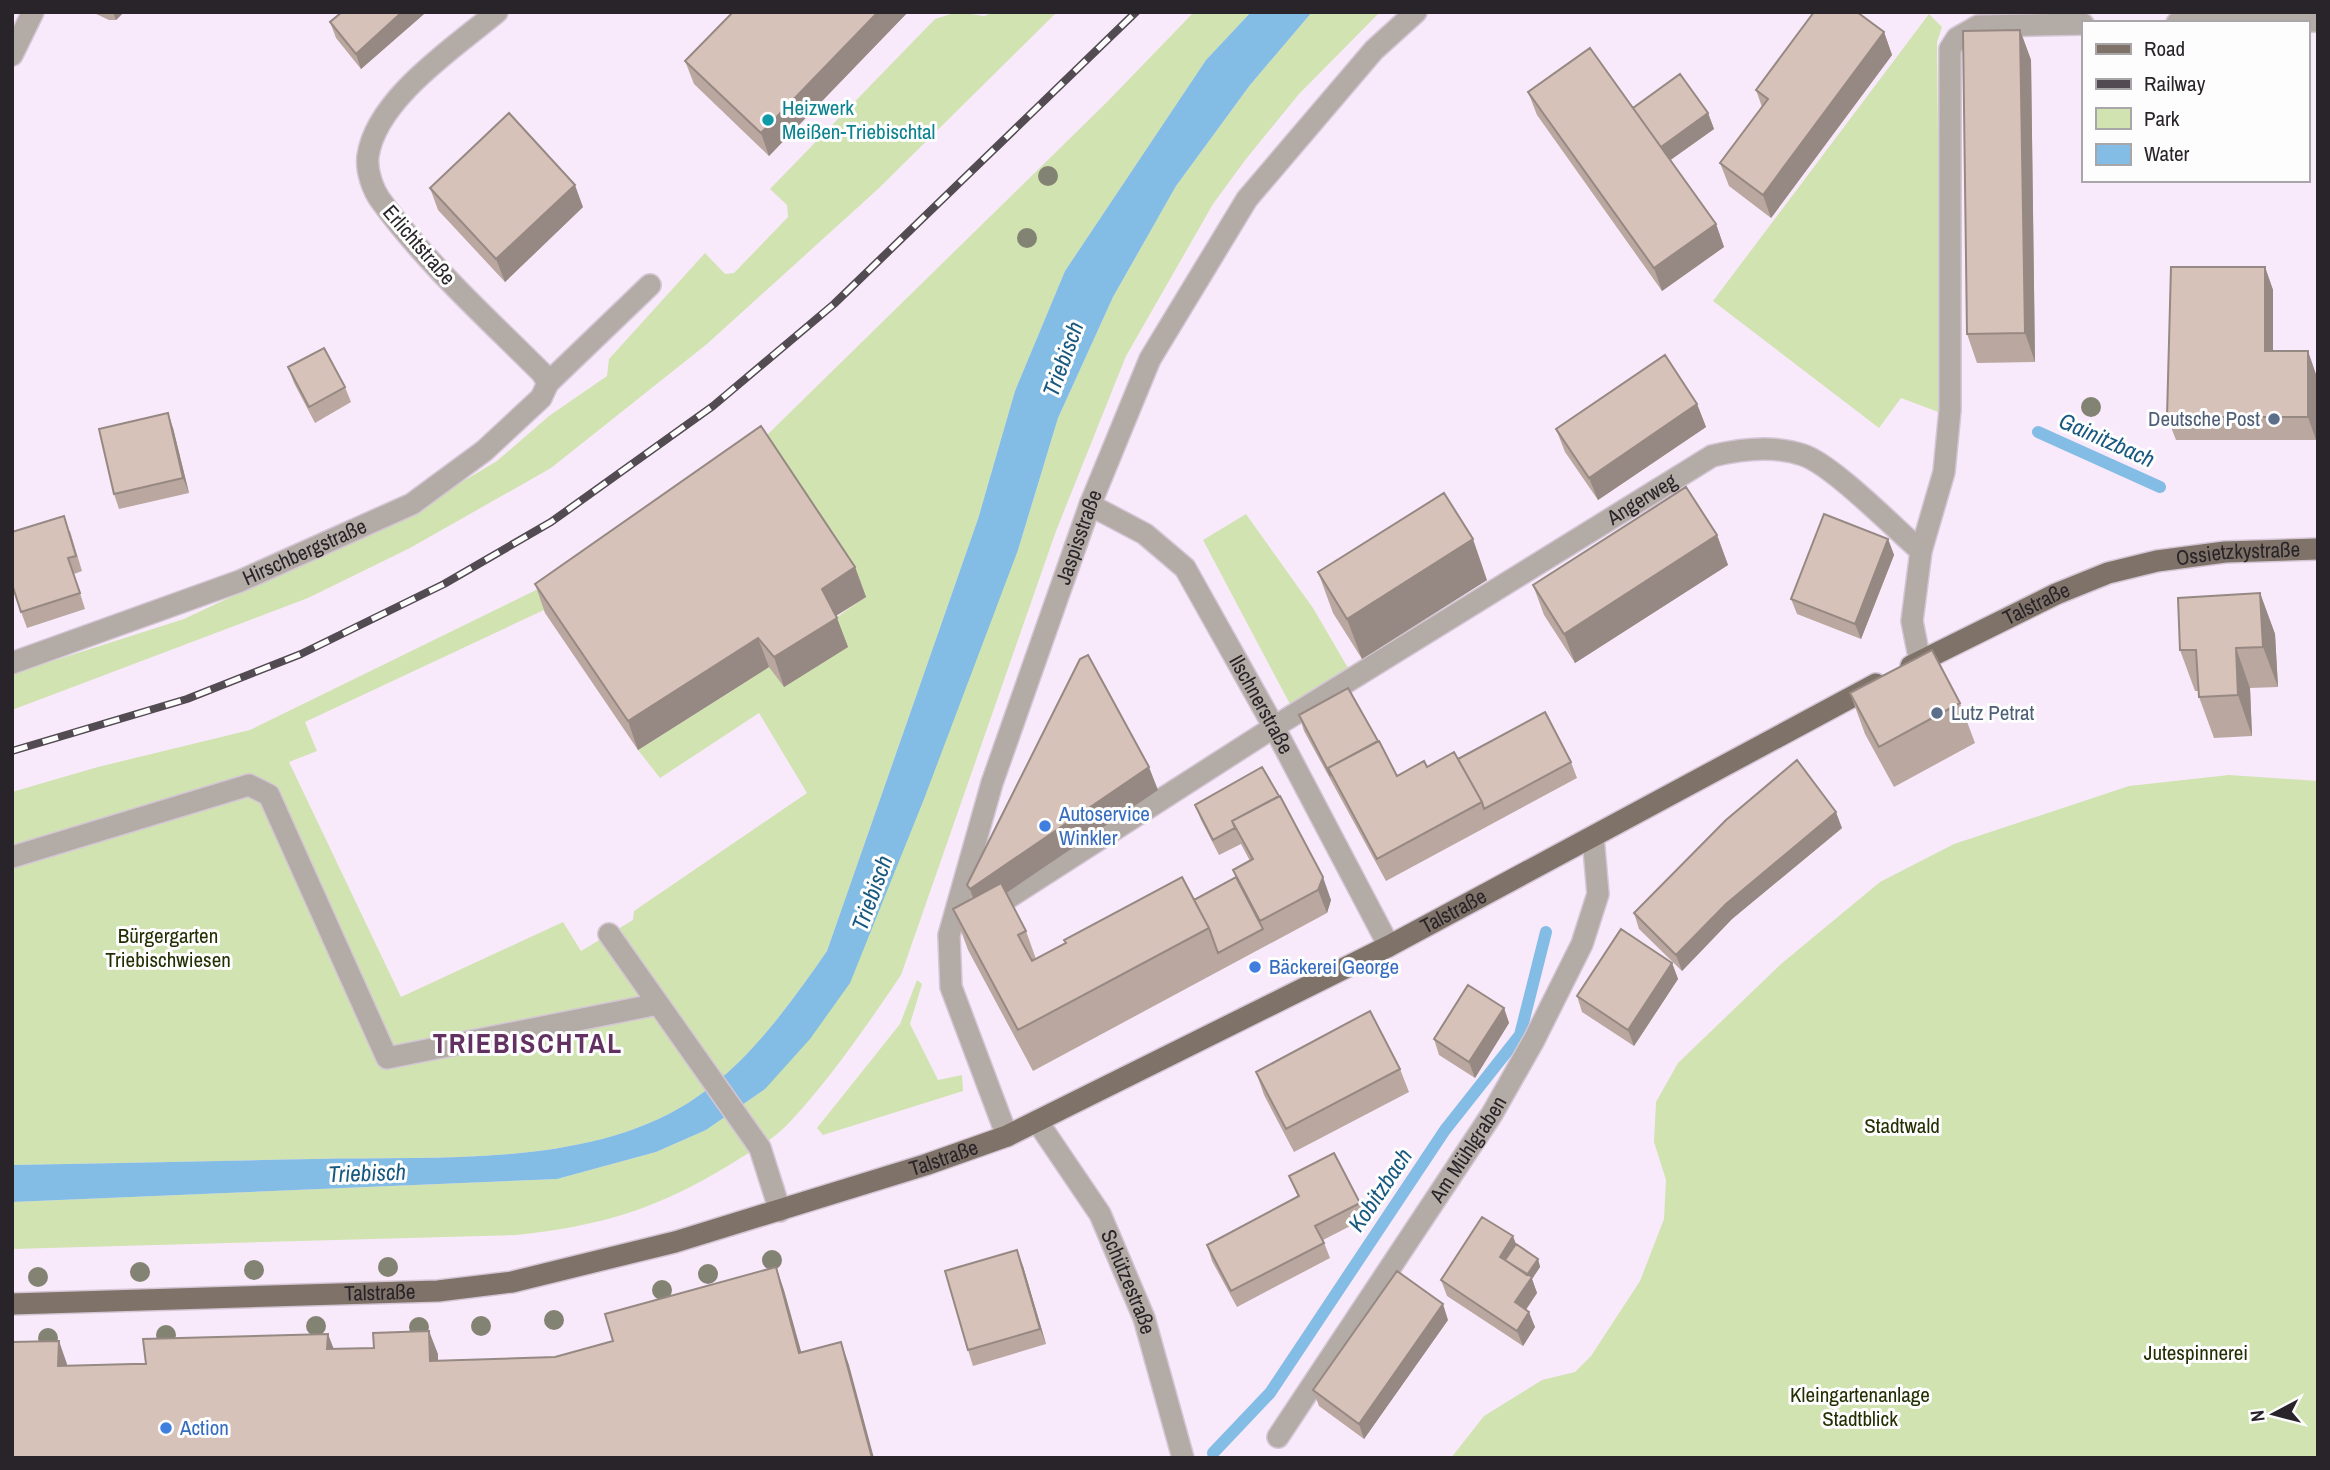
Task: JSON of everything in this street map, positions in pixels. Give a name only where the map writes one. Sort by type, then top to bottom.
[{"type":"main road","name":"Ossietzkystraße","points":[[2157,561],[2225,552],[2318,549]]},
{"type":"main road","name":"Talstraße","points":[[12,1304],[438,1291],[512,1282],[584,1266],[780,1211],[1007,1136],[1389,946],[1920,662],[2056,594],[2108,573],[2157,561]]},
{"type":"street","points":[[12,55],[33,12]]},
{"type":"street","name":"Erlichtstraße","points":[[497,12],[431,66],[390,107],[375,134],[368,157],[369,177],[380,200],[462,293],[545,378]]},
{"type":"street","name":"Jaspisstraße","points":[[1007,1136],[951,987],[949,936],[992,783],[1090,505],[1150,359],[1247,199],[1374,50],[1416,12]]},
{"type":"street","points":[[1920,662],[1912,621],[1921,551],[1944,472],[1950,410],[1950,49],[1956,38],[1978,26],[2082,24]]},
{"type":"street","name":"Hirschbergstraße","points":[[12,663],[240,581],[412,504],[484,451],[541,398],[545,378],[650,285]]},
{"type":"street","name":"Angerweg","points":[[949,936],[1274,727],[1712,456],[1742,449],[1774,449],[1805,455],[1838,478],[1921,551]]},
{"type":"street","name":"Ilschnerstraße","points":[[1090,505],[1145,534],[1185,568],[1274,727],[1389,946]]},
{"type":"street","points":[[12,857],[249,785],[268,795],[387,1058],[658,1004]]},
{"type":"street","name":"Am Mühlgraben","points":[[1278,1437],[1492,1114],[1534,1040],[1581,944],[1598,894],[1593,837]]},
{"type":"street","points":[[609,934],[760,1148],[780,1211]]},
{"type":"street","name":"Schützestraße","points":[[1037,1121],[1100,1214],[1144,1318],[1183,1458]]},
{"type":"green space","points":[[957,12],[984,16],[996,12],[1057,12],[878,189],[707,344],[551,468],[410,548],[308,598],[12,710],[12,674],[184,619],[415,510],[497,461],[549,416],[607,376],[609,359],[705,253],[725,274],[734,273],[788,217],[787,205],[770,189],[935,19]]},
{"type":"green space","name":"Bürgergarten Triebischwiesen","points":[[1194,12],[1251,12],[1206,60],[1065,271],[1015,391],[978,519],[827,951],[781,1014],[748,1053],[688,1103],[647,1124],[603,1139],[556,1148],[458,1157],[12,1165],[12,792],[98,767],[250,730],[538,589],[765,437],[1107,102]],"holes":[[[866,596],[769,667],[638,750],[660,778],[759,713],[807,793],[634,911],[633,920],[581,951],[563,922],[401,997],[289,762],[317,751],[305,722],[544,610]]]},
{"type":"green space","points":[[1312,12],[1380,12],[1299,94],[1246,159],[1213,204],[1126,356],[1056,531],[901,975],[833,1071],[782,1130],[679,1193],[628,1213],[547,1231],[516,1235],[12,1249],[12,1202],[557,1179],[656,1152],[706,1130],[765,1089],[1018,550],[1058,418],[1113,297],[1176,186],[1250,85]]},
{"type":"green space","points":[[1929,14],[1942,27],[1937,42],[1941,413],[1901,398],[1879,428],[1713,301]]},
{"type":"green space","points":[[1246,514],[1313,608],[1351,673],[1291,706],[1203,540]]},
{"type":"green space","name":"Stadtwald","points":[[2229,775],[2318,781],[2318,1458],[1451,1458],[1484,1416],[1542,1380],[1575,1372],[1591,1356],[1640,1281],[1664,1219],[1666,1180],[1654,1142],[1656,1102],[1678,1063],[1781,964],[1880,882],[1954,844],[2129,786]]},
{"type":"green space","points":[[917,980],[922,984],[910,1024],[938,1080],[962,1075],[963,1091],[823,1135],[817,1128],[900,1024]]},
{"type":"water","name":"Triebisch","points":[[1251,12],[1312,12],[1250,85],[1176,186],[1113,297],[1058,418],[1018,550],[924,799],[850,983],[810,1039],[765,1089],[706,1130],[656,1152],[557,1179],[12,1202],[12,1165],[458,1157],[556,1148],[603,1139],[647,1124],[688,1103],[748,1053],[781,1014],[827,951],[978,519],[1015,391],[1065,271],[1206,60]]},
{"type":"building","points":[[342,12],[402,12],[356,54],[330,22]]},
{"type":"building","name":"Heizwerk Meißen-Triebischtal","points":[[733,12],[878,12],[761,133],[685,61]]},
{"type":"building","points":[[1814,12],[1857,12],[1884,32],[1763,195],[1720,163],[1768,99],[1756,90]]},
{"type":"building","points":[[2020,30],[2025,333],[1967,334],[1963,31]]},
{"type":"building","points":[[1590,48],[1716,224],[1654,268],[1528,92]]},
{"type":"building","points":[[1680,74],[1708,113],[1661,147],[1633,108]]},
{"type":"building","points":[[509,113],[575,185],[496,259],[430,188]]},
{"type":"building","points":[[2171,267],[2265,267],[2265,351],[2308,351],[2308,417],[2167,417]]},
{"type":"building","points":[[324,348],[345,387],[309,407],[288,367]]},
{"type":"building","points":[[1665,355],[1697,404],[1589,478],[1556,429]]},
{"type":"building","points":[[168,413],[183,478],[114,494],[99,429]]},
{"type":"building","points":[[761,426],[855,567],[822,589],[837,618],[774,657],[758,638],[628,721],[535,584]]},
{"type":"building","points":[[1686,487],[1717,535],[1564,634],[1533,585]]},
{"type":"building","points":[[1444,493],[1473,539],[1347,619],[1318,572]]},
{"type":"building","points":[[1824,514],[1888,539],[1855,624],[1791,599]]},
{"type":"building","points":[[64,516],[76,556],[68,558],[80,593],[21,612],[12,584],[12,532]]},
{"type":"building","points":[[2260,593],[2263,647],[2236,648],[2238,695],[2199,697],[2196,650],[2180,650],[2178,598]]},
{"type":"building","points":[[1932,650],[1960,703],[1879,747],[1850,693]]},
{"type":"building","points":[[1088,655],[1149,767],[970,889],[967,885],[1080,659]]},
{"type":"building","points":[[1348,688],[1378,741],[1328,768],[1331,776],[1299,715]]},
{"type":"building","points":[[1545,712],[1571,762],[1484,809],[1458,759]]},
{"type":"building","points":[[1379,741],[1397,776],[1424,761],[1427,767],[1454,752],[1482,802],[1377,859],[1328,768]]},
{"type":"building","points":[[1797,760],[1836,812],[1726,904],[1676,955],[1634,913],[1726,820]]},
{"type":"building","points":[[1262,767],[1279,796],[1232,821],[1235,828],[1213,840],[1195,805]]},
{"type":"building","points":[[1280,796],[1323,877],[1318,890],[1260,921],[1233,870],[1253,859],[1232,821]]},
{"type":"building","points":[[1182,877],[1209,928],[1018,1030],[953,909],[1001,883],[1026,931],[1018,935],[1032,961],[1066,943],[1064,940]]},
{"type":"building","points":[[1236,877],[1263,929],[1218,953],[1209,928],[1194,900]]},
{"type":"building","points":[[1621,929],[1672,963],[1628,1030],[1577,996]]},
{"type":"building","points":[[1468,985],[1504,1008],[1469,1062],[1434,1039]]},
{"type":"building","points":[[1370,1011],[1400,1069],[1286,1129],[1256,1072]]},
{"type":"building","points":[[1334,1153],[1360,1203],[1315,1226],[1324,1243],[1231,1291],[1207,1245],[1299,1196],[1289,1176]]},
{"type":"building","points":[[1482,1217],[1513,1236],[1500,1257],[1532,1277],[1515,1302],[1529,1312],[1517,1331],[1441,1280]]},
{"type":"building","points":[[1516,1244],[1538,1259],[1527,1275],[1505,1260]]},
{"type":"building","points":[[1017,1250],[1040,1329],[968,1350],[945,1271]]},
{"type":"building","points":[[776,1267],[799,1353],[841,1342],[872,1458],[12,1458],[12,1342],[59,1341],[58,1366],[146,1364],[143,1339],[328,1334],[327,1349],[374,1348],[373,1333],[429,1331],[430,1361],[555,1357],[613,1341],[605,1314]]},
{"type":"building","points":[[1397,1271],[1443,1304],[1359,1424],[1313,1390]]},
{"type":"waterway","name":"Gainitzbach","points":[[2038,432],[2160,487]]},
{"type":"waterway","name":"Kobitzbach","points":[[1213,1453],[1270,1393],[1445,1130],[1520,1035],[1546,932]]},
{"type":"railway","points":[[12,751],[187,699],[301,654],[444,584],[551,522],[713,406],[834,304],[1136,12]]},
{"type":"place","name":"Heizwerk Meißen-Triebischtal","points":[[768,120]]},
{"type":"place","name":"Deutsche Post","points":[[2274,419]]},
{"type":"place","name":"Lutz Petrat","points":[[1937,713]]},
{"type":"place","name":"Autoservice Winkler","points":[[1045,826]]},
{"type":"place","name":"Bäckerei George","points":[[1255,967]]},
{"type":"place","name":"Action","points":[[166,1428]]},
{"type":"district","name":"TRIEBISCHTAL","points":[[528,1043]]},
{"type":"park label","name":"Jutespinnerei","points":[[2196,1353]]},
{"type":"park label","name":"Kleingartenanlage Stadtblick","points":[[1860,1407]]}]
